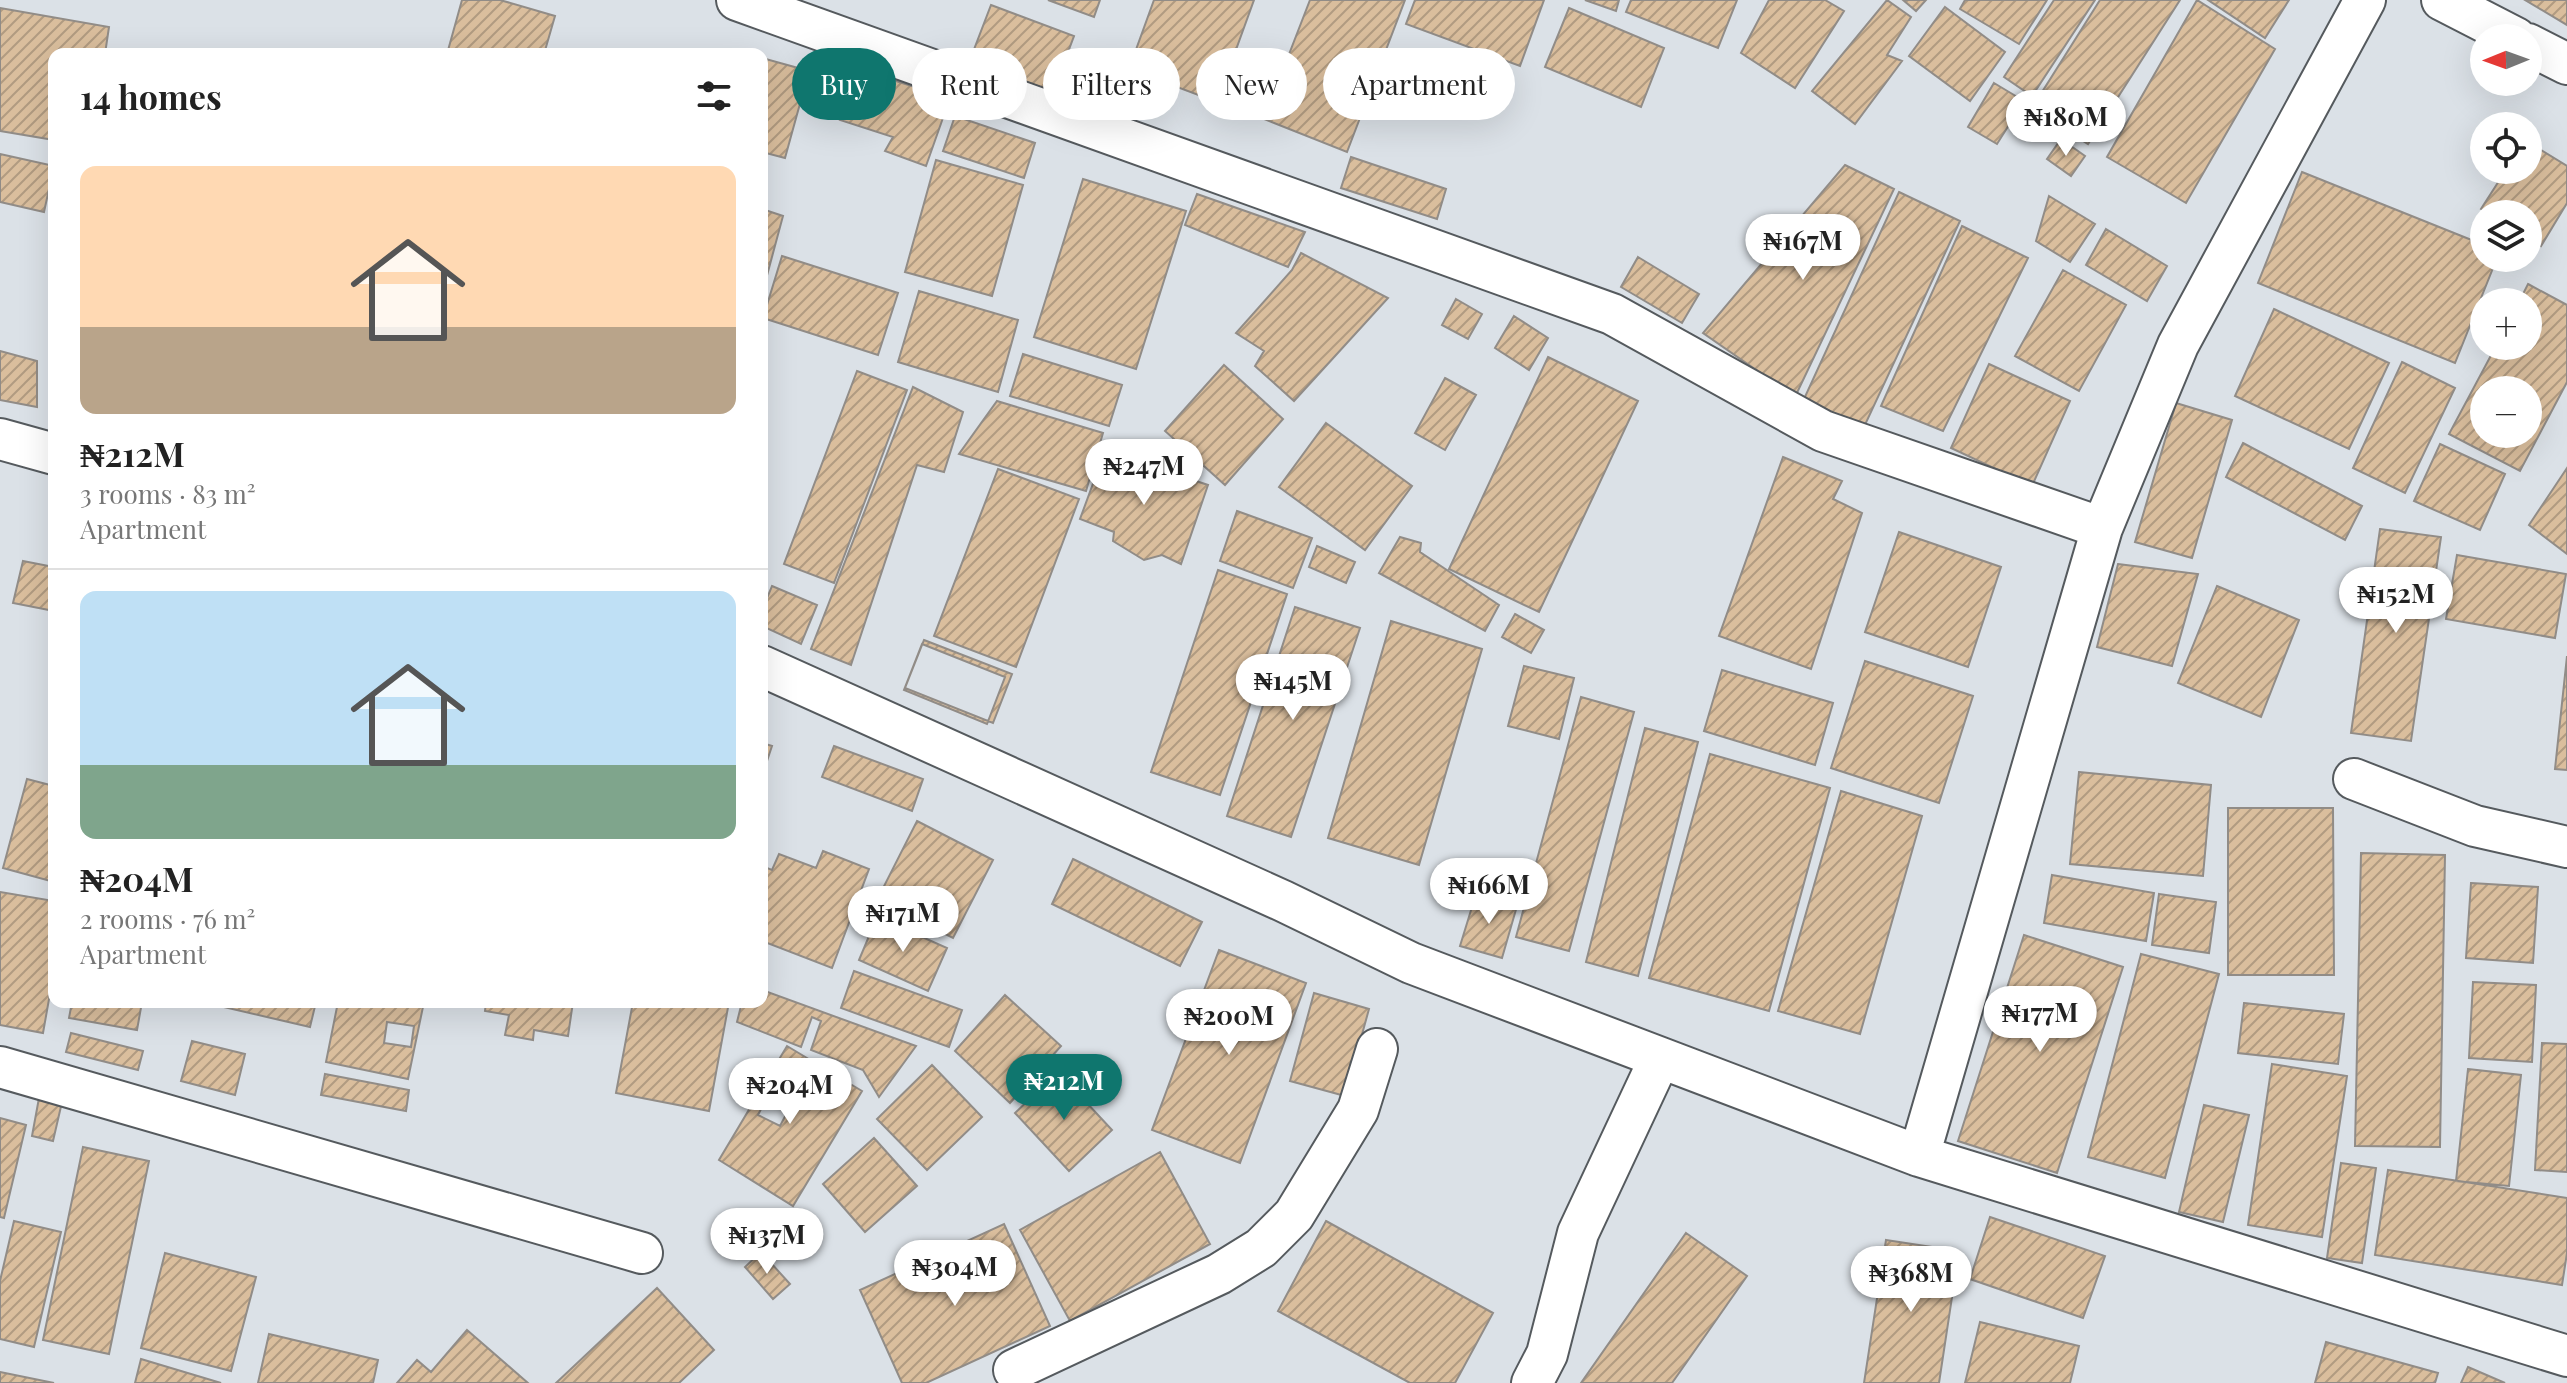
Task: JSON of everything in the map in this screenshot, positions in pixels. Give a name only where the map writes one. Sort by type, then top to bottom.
[{"type":"street","points":[[737,0],[1612,314],[1823,431],[2102,528]]},
{"type":"street","points":[[1919,1156],[2102,528],[2178,345],[2365,0]]},
{"type":"street","points":[[2442,0],[2489,24]]},
{"type":"street","points":[[2542,51],[2567,64]]},
{"type":"street","points":[[0,439],[48,452]]},
{"type":"street","points":[[768,669],[1283,901],[1411,963],[1919,1156],[2567,1356]]},
{"type":"street","points":[[2354,779],[2475,826],[2567,847]]},
{"type":"street","points":[[1014,1379],[1219,1274],[1261,1248],[1294,1215],[1358,1110],[1377,1049]]},
{"type":"street","points":[[1532,1383],[1547,1354],[1578,1233],[1660,1058]]},
{"type":"street","points":[[0,1067],[642,1253]]},
{"type":"building","points":[[462,0],[500,0],[555,16],[546,48],[449,48]]},
{"type":"building","points":[[1048,0],[1100,0],[1094,17]]},
{"type":"building","points":[[1154,0],[1254,0],[1237,48],[1196,48],[1196,94],[1180,88],[1180,48],[1137,48]]},
{"type":"building","points":[[1310,0],[1405,0],[1387,48],[1323,48],[1323,120],[1359,120],[1347,152],[1267,120],[1307,120],[1307,48],[1291,48]]},
{"type":"building","points":[[1415,0],[1544,0],[1520,66],[1515,64],[1515,48],[1471,48],[1406,24]]},
{"type":"building","points":[[1585,0],[1619,0],[1616,11]]},
{"type":"building","points":[[1631,0],[1737,0],[1718,48],[1626,12]]},
{"type":"building","points":[[1769,0],[1825,0],[1844,11],[1795,88],[1741,53]]},
{"type":"building","points":[[1887,0],[1911,17],[1887,55],[1902,61],[1855,124],[1812,91]]},
{"type":"building","points":[[1903,0],[1926,0],[1916,11]]},
{"type":"building","points":[[1965,0],[2047,0],[2019,44],[1960,9]]},
{"type":"building","points":[[2054,0],[2095,0],[2032,96],[2004,77]]},
{"type":"building","points":[[2100,0],[2180,0],[2088,144],[2032,108]]},
{"type":"building","points":[[2197,0],[2275,49],[2186,203],[2107,157]]},
{"type":"building","points":[[2208,0],[2289,0],[2265,38]]},
{"type":"building","points":[[2525,0],[2567,0],[2567,25]]},
{"type":"building","points":[[991,5],[1074,36],[1070,48],[1043,48],[1043,88],[1027,82],[1027,48],[975,48]]},
{"type":"building","points":[[1945,7],[2005,52],[1970,101],[1909,56]]},
{"type":"building","points":[[0,8],[109,27],[106,48],[48,48],[48,139],[0,131]]},
{"type":"building","points":[[1569,8],[1664,48],[1641,107],[1545,67]]},
{"type":"building","points":[[768,60],[792,66],[792,120],[795,120],[785,158],[768,154]]},
{"type":"building","points":[[896,81],[912,86],[912,120],[942,120],[926,166],[885,151],[893,137],[840,120],[896,120]]},
{"type":"building","points":[[1994,83],[2024,101],[1997,144],[1968,127]]},
{"type":"building","points":[[954,120],[967,120],[1035,143],[1024,178],[943,151]]},
{"type":"building","points":[[2061,139],[2085,156],[2071,176],[2047,159]]},
{"type":"building","points":[[2542,151],[2567,166],[2567,203],[2542,244],[2542,200],[2487,200],[2497,184],[2542,184]]},
{"type":"building","points":[[0,154],[48,165],[48,194],[44,212],[0,202]]},
{"type":"building","points":[[1351,157],[1446,189],[1437,219],[1341,188]]},
{"type":"building","points":[[936,160],[1023,185],[992,296],[905,272]]},
{"type":"building","points":[[1845,165],[1894,189],[1795,397],[1703,333]]},
{"type":"building","points":[[2302,172],[2470,239],[2470,272],[2491,272],[2485,288],[2470,288],[2470,326],[2455,363],[2258,283]]},
{"type":"building","points":[[1083,179],[1186,211],[1136,369],[1034,337]]},
{"type":"building","points":[[1899,192],[1960,221],[1864,427],[1804,399]]},
{"type":"building","points":[[1197,194],[1305,232],[1288,267],[1185,225]]},
{"type":"building","points":[[2049,196],[2095,224],[2070,262],[2036,241]]},
{"type":"building","points":[[768,211],[783,216],[768,272]]},
{"type":"building","points":[[1962,226],[2028,258],[1943,431],[1881,406]]},
{"type":"building","points":[[2106,229],[2167,266],[2147,301],[2086,265]]},
{"type":"building","points":[[1301,253],[1388,298],[1294,401],[1255,366],[1264,351],[1236,333],[1292,270]]},
{"type":"building","points":[[782,256],[898,293],[878,355],[768,320],[768,302]]},
{"type":"building","points":[[1638,257],[1699,294],[1682,323],[1621,287]]},
{"type":"building","points":[[2063,270],[2126,305],[2079,391],[2015,356]]},
{"type":"building","points":[[919,291],[1018,320],[998,392],[898,362]]},
{"type":"building","points":[[2542,292],[2567,305],[2567,382],[2542,429],[2542,376],[2480,376],[2489,360],[2542,360]]},
{"type":"building","points":[[1456,299],[1482,314],[1468,339],[1442,325]]},
{"type":"building","points":[[2274,309],[2389,363],[2349,449],[2235,396]]},
{"type":"building","points":[[1514,316],[1548,338],[1529,370],[1495,348]]},
{"type":"building","points":[[0,351],[37,361],[37,407],[0,400]]},
{"type":"building","points":[[1023,354],[1122,385],[1109,426],[1010,396]]},
{"type":"building","points":[[1548,357],[1638,401],[1539,612],[1449,569]]},
{"type":"building","points":[[2402,362],[2455,388],[2405,493],[2353,468]]},
{"type":"building","points":[[1989,364],[2070,401],[2032,486],[1951,448]]},
{"type":"building","points":[[1224,365],[1283,419],[1225,485],[1165,431]]},
{"type":"building","points":[[857,371],[907,390],[834,583],[784,564]]},
{"type":"building","points":[[1445,378],[1476,395],[1445,450],[1415,433]]},
{"type":"building","points":[[913,387],[963,412],[944,472],[917,465],[851,665],[811,649]]},
{"type":"building","points":[[2470,395],[2470,445],[2449,434]]},
{"type":"building","points":[[997,401],[1103,433],[1086,491],[959,454]]},
{"type":"building","points":[[2176,403],[2232,420],[2192,558],[2135,542]]},
{"type":"building","points":[[1326,423],[1412,486],[1365,550],[1279,487]]},
{"type":"building","points":[[2243,443],[2362,506],[2345,540],[2226,477]]},
{"type":"building","points":[[2440,444],[2505,474],[2480,530],[2414,501]]},
{"type":"building","points":[[2476,448],[2532,448],[2520,471]]},
{"type":"building","points":[[1105,451],[1208,485],[1181,564],[1162,555],[1144,560],[1113,541],[1114,532],[1080,519]]},
{"type":"building","points":[[1783,457],[1842,481],[1833,499],[1862,513],[1811,669],[1719,636]]},
{"type":"building","points":[[2567,468],[2567,554],[2529,525]]},
{"type":"building","points":[[998,469],[1079,499],[1016,667],[934,636]]},
{"type":"building","points":[[1237,511],[1312,538],[1293,588],[1220,561]]},
{"type":"building","points":[[2380,529],[2441,537],[2411,741],[2351,733]]},
{"type":"building","points":[[1899,532],[2001,567],[1968,667],[1865,632]]},
{"type":"building","points":[[1400,537],[1421,543],[1420,552],[1499,605],[1485,631],[1379,573]]},
{"type":"building","points":[[1317,546],[1355,562],[1346,583],[1309,567]]},
{"type":"building","points":[[2457,555],[2566,574],[2555,638],[2446,619]]},
{"type":"building","points":[[23,561],[48,566],[48,610],[13,603]]},
{"type":"building","points":[[2118,564],[2198,574],[2172,666],[2097,647]]},
{"type":"building","points":[[1218,570],[1287,594],[1220,795],[1151,772]]},
{"type":"building","points":[[772,586],[817,605],[801,644],[768,629],[768,596]]},
{"type":"building","points":[[2217,586],[2299,620],[2261,717],[2178,683]]},
{"type":"building","points":[[1295,607],[1360,628],[1291,837],[1227,816]]},
{"type":"building","points":[[1515,614],[1544,630],[1531,653],[1502,637]]},
{"type":"building","points":[[1391,621],[1482,649],[1419,865],[1328,838]]},
{"type":"building","points":[[924,640],[1012,674],[993,723],[905,688]]},
{"type":"building","points":[[922,644],[1005,677],[987,724],[904,690]]},
{"type":"building","points":[[2567,656],[2567,770],[2555,769]]},
{"type":"building","points":[[1865,661],[1973,696],[1939,803],[1831,768]]},
{"type":"building","points":[[1524,666],[1574,678],[1559,739],[1508,726]]},
{"type":"building","points":[[1722,670],[1833,703],[1815,765],[1704,731]]},
{"type":"building","points":[[1581,697],[1634,712],[1569,951],[1516,937]]},
{"type":"building","points":[[1645,728],[1698,742],[1638,976],[1586,962]]},
{"type":"building","points":[[834,746],[923,779],[912,811],[822,777]]},
{"type":"building","points":[[1710,754],[1830,788],[1769,1011],[1649,978]]},
{"type":"building","points":[[2079,772],[2211,785],[2203,876],[2070,864]]},
{"type":"building","points":[[27,779],[48,784],[48,880],[3,868]]},
{"type":"building","points":[[1841,791],[1922,816],[1860,1034],[1778,1011]]},
{"type":"building","points":[[2228,808],[2333,808],[2334,975],[2228,975]]},
{"type":"building","points":[[917,821],[993,860],[953,938],[877,900]]},
{"type":"building","points":[[823,851],[869,869],[832,968],[768,943],[768,868],[772,870],[779,854],[816,868]]},
{"type":"building","points":[[2361,853],[2445,855],[2440,1147],[2355,1146]]},
{"type":"building","points":[[1073,859],[1202,922],[1180,966],[1052,904]]},
{"type":"building","points":[[2052,875],[2154,893],[2146,941],[2044,923]]},
{"type":"building","points":[[2471,883],[2538,887],[2533,963],[2466,958]]},
{"type":"building","points":[[0,892],[48,900],[48,1005],[43,1033],[0,1025]]},
{"type":"building","points":[[1476,894],[1517,906],[1502,958],[1460,946]]},
{"type":"building","points":[[2159,894],[2216,902],[2209,953],[2152,945]]},
{"type":"building","points":[[877,917],[947,948],[928,991],[859,960]]},
{"type":"building","points":[[2024,935],[2123,967],[2057,1173],[1958,1141]]},
{"type":"building","points":[[1219,950],[1306,983],[1240,1163],[1152,1130]]},
{"type":"building","points":[[2141,954],[2219,974],[2165,1178],[2088,1157]]},
{"type":"building","points":[[854,971],[962,1010],[949,1047],[841,1008]]},
{"type":"building","points":[[2473,982],[2536,985],[2532,1062],[2469,1058]]},
{"type":"building","points":[[768,992],[916,1046],[879,1097],[863,1070],[811,1050],[821,1021],[812,1017],[801,1047],[737,1022],[740,1008],[768,1008]]},
{"type":"building","points":[[1314,993],[1369,1009],[1345,1096],[1290,1081]]},
{"type":"building","points":[[1005,995],[1061,1046],[1010,1103],[955,1051]]},
{"type":"building","points":[[2244,1003],[2344,1014],[2338,1064],[2238,1053]]},
{"type":"building","points":[[71,1008],[141,1008],[137,1030],[69,1018]]},
{"type":"building","points":[[228,1008],[315,1008],[310,1027]]},
{"type":"building","points":[[337,1008],[423,1008],[408,1079],[326,1062]],"holes":[[[387,1022],[414,1026],[411,1047],[384,1043]]]},
{"type":"building","points":[[485,1008],[572,1008],[568,1036],[534,1030],[533,1040],[505,1035],[509,1015],[485,1011]]},
{"type":"building","points":[[632,1008],[728,1008],[709,1111],[616,1093]]},
{"type":"building","points":[[71,1033],[143,1051],[138,1070],[66,1052]]},
{"type":"building","points":[[192,1041],[245,1054],[235,1095],[181,1081]]},
{"type":"building","points":[[2542,1043],[2567,1044],[2567,1172],[2535,1170]]},
{"type":"building","points":[[787,1046],[862,1091],[793,1206],[719,1160]],"holes":[[[769,1093],[791,1105],[780,1126],[758,1115]]]},
{"type":"building","points":[[2272,1064],[2347,1076],[2322,1237],[2248,1225]]},
{"type":"building","points":[[932,1065],[982,1117],[927,1170],[877,1119]]},
{"type":"building","points":[[2468,1069],[2521,1075],[2509,1186],[2456,1181]]},
{"type":"building","points":[[1058,1072],[1112,1130],[1069,1171],[1015,1113]]},
{"type":"building","points":[[325,1074],[409,1090],[406,1111],[321,1095]]},
{"type":"building","points":[[39,1098],[62,1102],[53,1141],[32,1136]]},
{"type":"building","points":[[2204,1105],[2249,1115],[2223,1222],[2179,1212]]},
{"type":"building","points":[[0,1118],[26,1125],[4,1218],[0,1217]]},
{"type":"building","points":[[874,1138],[917,1186],[865,1232],[823,1184]]},
{"type":"building","points":[[83,1147],[149,1161],[109,1354],[43,1340]]},
{"type":"building","points":[[1160,1152],[1210,1244],[1070,1321],[1020,1230]]},
{"type":"building","points":[[2341,1163],[2376,1168],[2362,1263],[2327,1258]]},
{"type":"building","points":[[2388,1170],[2567,1198],[2567,1253],[2562,1285],[2375,1255]]},
{"type":"building","points":[[1990,1217],[2105,1256],[2083,1318],[1970,1279]]},
{"type":"building","points":[[14,1221],[61,1232],[34,1347],[0,1339],[0,1281]]},
{"type":"building","points":[[1326,1221],[1493,1313],[1455,1383],[1410,1383],[1278,1311]]},
{"type":"building","points":[[1004,1224],[1050,1326],[926,1383],[902,1383],[860,1290]]},
{"type":"building","points":[[1686,1233],[1747,1276],[1672,1383],[1581,1383]]},
{"type":"building","points":[[1886,1240],[1959,1251],[1939,1383],[1864,1383]]},
{"type":"building","points":[[761,1252],[790,1284],[773,1299],[745,1267]]},
{"type":"building","points":[[165,1253],[256,1277],[231,1371],[141,1348]]},
{"type":"building","points":[[657,1288],[714,1350],[679,1383],[556,1383]]},
{"type":"building","points":[[1980,1322],[2079,1346],[2070,1383],[1965,1383]]},
{"type":"building","points":[[467,1330],[528,1383],[397,1383],[417,1360],[431,1372]]},
{"type":"building","points":[[269,1334],[378,1360],[373,1383],[258,1383]]},
{"type":"building","points":[[2326,1342],[2438,1373],[2435,1383],[2315,1383]]},
{"type":"building","points":[[141,1359],[221,1383],[135,1383]]},
{"type":"building","points":[[2468,1367],[2505,1383],[2461,1383]]},
{"type":"building","points":[[0,1372],[54,1383],[0,1383]]}]
